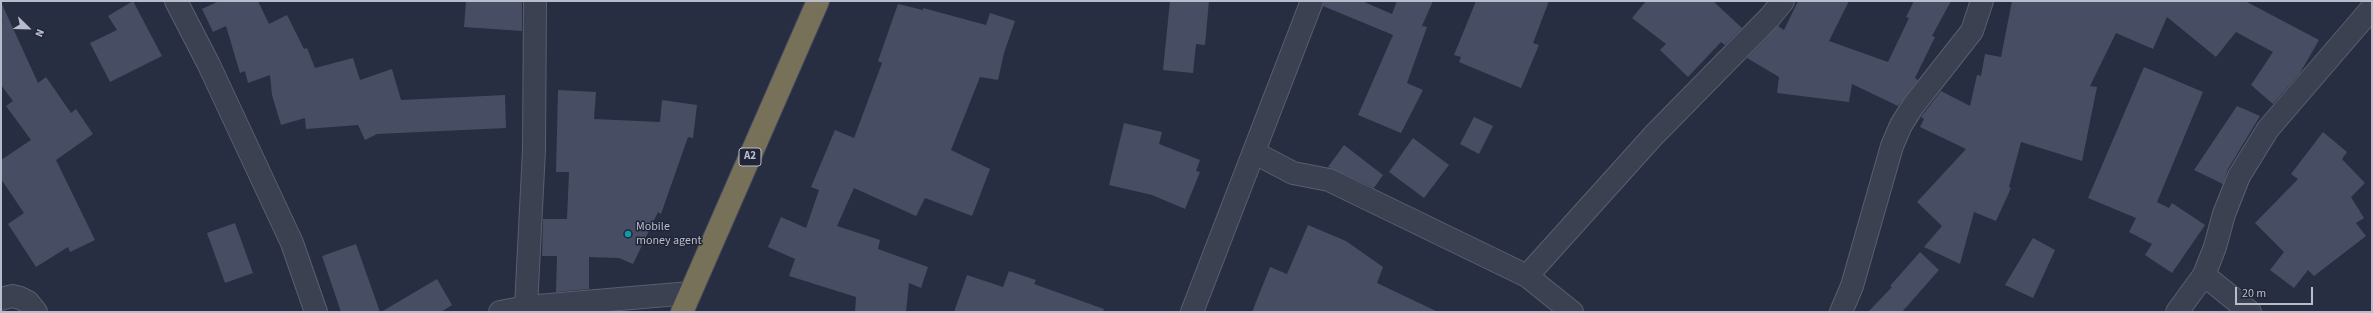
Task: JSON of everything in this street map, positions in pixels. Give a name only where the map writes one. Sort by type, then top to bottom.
[{"type":"highway","name":"A2","points":[[686,302],[818,1]]},
{"type":"street","points":[[176,1],[209,65],[292,243],[316,312]]},
{"type":"street","points":[[526,307],[534,150],[535,1]]},
{"type":"street","points":[[1192,312],[1255,153],[1312,1]]},
{"type":"street","points":[[1527,276],[1654,135],[1770,17],[1783,1]]},
{"type":"street","points":[[1840,312],[1852,286],[1892,146],[1901,125],[1913,106],[1972,31],[1982,1]]},
{"type":"street","points":[[2177,312],[2204,275],[2215,247],[2224,214],[2239,176],[2268,129],[2372,8]]},
{"type":"street","points":[[1255,153],[1293,173],[1329,180],[1527,276],[1572,312]]},
{"type":"street","points":[[2204,275],[2250,312]]},
{"type":"street","points":[[1,299],[12,296],[20,298],[28,302],[36,312]]},
{"type":"street","points":[[500,312],[526,307],[686,302]]},
{"type":"building","points":[[133,1],[162,56],[110,82],[90,43],[117,30],[108,16]]},
{"type":"building","points":[[219,1],[258,1],[269,24],[287,15],[304,49],[307,48],[315,68],[353,58],[360,80],[392,69],[401,100],[505,95],[506,128],[377,134],[365,140],[358,125],[306,129],[305,118],[281,125],[272,95],[270,75],[248,83],[245,71],[240,73],[226,26],[213,32],[202,9]]},
{"type":"building","points":[[466,1],[522,1],[522,31],[464,27]]},
{"type":"building","points":[[1170,1],[1209,1],[1205,45],[1196,44],[1193,73],[1163,70]]},
{"type":"building","points":[[1324,1],[1362,1],[1392,14],[1397,1],[1433,1],[1422,26],[1427,27],[1407,83],[1423,90],[1401,133],[1358,115],[1393,35],[1323,6]]},
{"type":"building","points":[[1476,1],[1549,1],[1533,43],[1539,45],[1521,88],[1459,62],[1461,57],[1454,55]]},
{"type":"building","points":[[1646,1],[1713,1],[1742,28],[1725,45],[1721,42],[1688,77],[1660,50],[1666,44],[1632,18]]},
{"type":"building","points":[[1798,1],[1849,1],[1829,41],[1888,62],[1909,18],[1906,17],[1914,1],[1951,1],[1932,36],[1935,37],[1915,78],[1918,80],[1898,106],[1852,84],[1849,102],[1777,93],[1779,77],[1747,58],[1778,26],[1784,30]]},
{"type":"building","points":[[2012,1],[2245,1],[2319,40],[2300,73],[2273,104],[2251,85],[2273,52],[2236,32],[2216,57],[2167,17],[2153,49],[2116,33],[2090,86],[2097,87],[2082,161],[2021,142],[2009,187],[2011,188],[1996,221],[1974,212],[1960,264],[1924,247],[1942,226],[1917,202],[1966,149],[1920,127],[1924,119],[1921,117],[1941,91],[1970,106],[1977,75],[1981,76],[1985,54],[2001,57]]},
{"type":"building","points":[[1,2],[38,83],[46,77],[71,113],[76,109],[93,134],[56,160],[95,240],[70,252],[68,247],[36,267],[8,224],[24,213],[1,179],[1,160],[31,140],[6,106],[13,101],[1,85]]},
{"type":"building","points":[[898,4],[923,10],[923,8],[986,25],[990,13],[1015,21],[1004,53],[998,80],[980,77],[951,150],[990,169],[972,216],[925,198],[916,216],[854,188],[837,226],[880,240],[878,249],[928,267],[921,288],[909,283],[906,312],[855,312],[856,297],[789,276],[795,259],[768,247],[781,217],[806,228],[819,190],[811,187],[835,130],[854,138],[882,63],[878,61]]},
{"type":"building","points":[[2144,67],[2203,92],[2157,202],[2169,208],[2172,203],[2205,225],[2172,273],[2145,255],[2152,244],[2129,232],[2136,218],[2088,198]]},
{"type":"building","points":[[558,90],[596,92],[594,119],[660,122],[662,100],[697,105],[693,138],[688,137],[661,214],[658,212],[633,264],[619,258],[589,257],[589,289],[556,292],[557,256],[542,256],[543,219],[567,219],[569,172],[556,172]]},
{"type":"building","points":[[2237,106],[2260,116],[2228,169],[2223,184],[2194,170]]},
{"type":"building","points":[[1474,117],[1493,126],[1479,154],[1460,144]]},
{"type":"building","points":[[1124,123],[1162,132],[1159,144],[1200,160],[1196,171],[1200,172],[1185,209],[1152,195],[1109,185]]},
{"type":"building","points":[[2323,132],[2347,152],[2342,159],[2365,183],[2351,197],[2364,218],[2356,223],[2366,236],[2314,276],[2308,270],[2294,288],[2270,270],[2284,252],[2255,223],[2298,179],[2291,174]]},
{"type":"building","points":[[1413,138],[1449,165],[1424,198],[1389,172]]},
{"type":"building","points":[[1344,145],[1383,175],[1374,188],[1328,167]]},
{"type":"building","points":[[235,223],[253,273],[225,283],[207,233]]},
{"type":"building","points":[[1308,225],[1346,241],[1383,267],[1377,283],[1438,312],[1252,312],[1270,267],[1287,274]]},
{"type":"building","points":[[2033,238],[2055,250],[2033,298],[2005,285]]},
{"type":"building","points":[[356,244],[380,312],[341,312],[322,256]]},
{"type":"building","points":[[1920,252],[1939,270],[1902,312],[1868,312],[1892,287],[1890,286]]},
{"type":"building","points":[[1009,271],[1036,280],[1034,284],[1104,309],[1103,312],[954,312],[967,275],[1003,287]]},
{"type":"building","points":[[437,279],[452,305],[441,312],[381,312]]},
{"type":"place","name":"Mobile money agent","points":[[628,234]]}]
